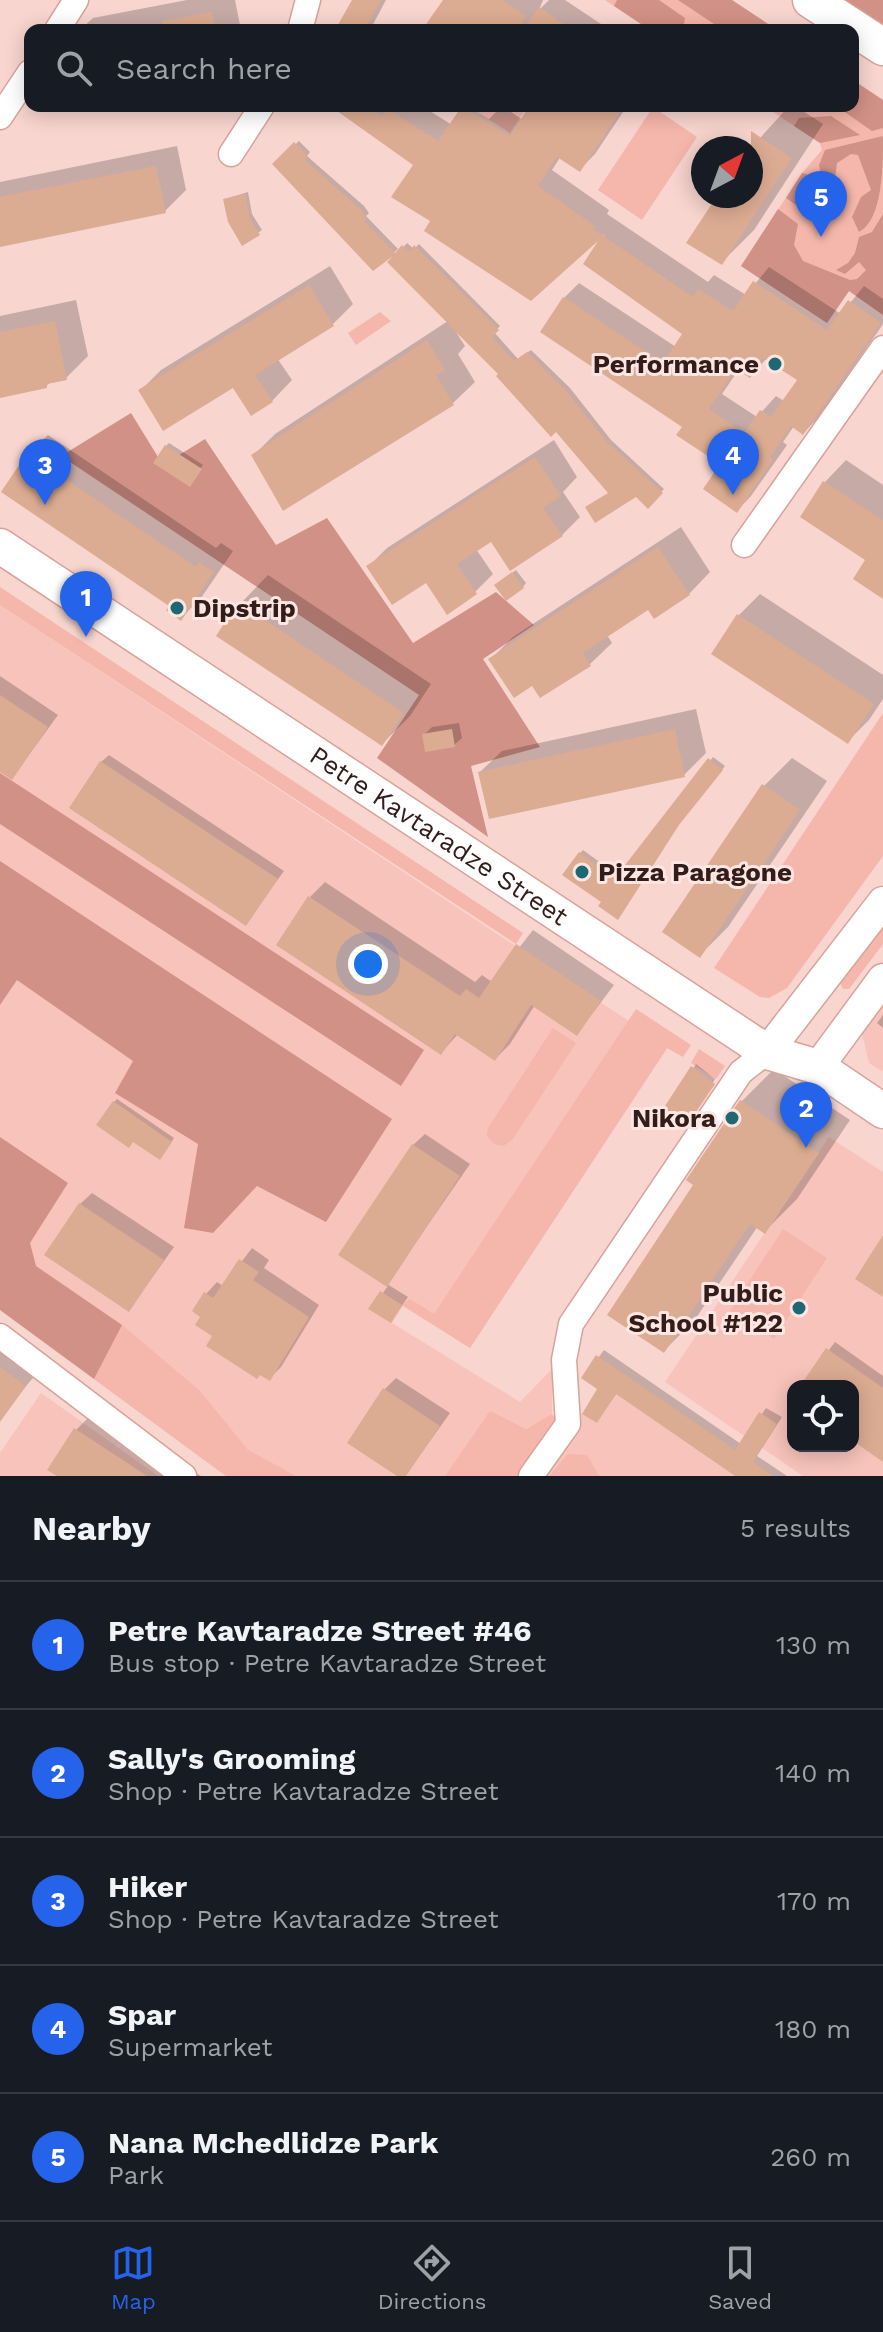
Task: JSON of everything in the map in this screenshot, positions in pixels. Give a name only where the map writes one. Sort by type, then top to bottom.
[{"type":"main road","points":[[811,0],[848,24]]},
{"type":"main road","points":[[859,31],[883,47]]},
{"type":"main road","name":"Petre Kavtaradze Street","points":[[0,546],[767,1052],[818,1067],[883,1111]]},
{"type":"street","points":[[61,24],[76,0]]},
{"type":"street","points":[[302,24],[308,0]]},
{"type":"street","points":[[0,117],[24,81]]},
{"type":"street","points":[[231,154],[258,112]]},
{"type":"street","points":[[744,545],[883,348]]},
{"type":"street","points":[[531,1476],[568,1424],[564,1360],[571,1324],[741,1072],[767,1052],[883,902]]},
{"type":"street","points":[[830,971],[839,993],[875,990]]},
{"type":"street","points":[[818,1067],[875,990]]},
{"type":"street","points":[[0,1336],[184,1476]]},
{"type":"shaded area","points":[[605,0],[732,0],[768,24],[641,24]]},
{"type":"shaded area","points":[[617,0],[659,0],[685,18],[684,24],[641,24],[614,6]]},
{"type":"shaded area","points":[[678,0],[732,0],[768,24],[714,24]]},
{"type":"shaded area","points":[[844,0],[883,0],[883,26]]},
{"type":"shaded area","points":[[859,84],[883,100],[883,128],[872,131],[845,112],[859,112]]},
{"type":"shaded area","points":[[883,100],[883,315],[849,291],[827,323],[741,266],[802,173],[822,150],[820,143],[773,112],[859,112],[859,105]]},
{"type":"shaded area","points":[[477,112],[524,112],[510,133]]},
{"type":"shaded area","points":[[650,112],[660,112],[696,136],[691,136],[691,146],[642,220],[598,190]]},
{"type":"shaded area","points":[[831,116],[860,135],[820,143],[794,126],[799,118]]},
{"type":"shaded area","points":[[883,136],[882,176],[877,204],[867,226],[859,232],[852,217],[861,197],[871,190],[858,155],[851,154],[837,163],[834,187],[826,195],[819,165],[825,150]]},
{"type":"shaded area","points":[[802,173],[807,174],[815,208],[806,212],[786,198]]},
{"type":"shaded area","points":[[778,209],[798,224],[794,245],[803,261],[850,280],[857,279],[866,270],[859,262],[845,274],[836,270],[848,263],[855,253],[859,237],[872,232],[883,214],[883,315],[849,291],[827,323],[741,266]]},
{"type":"shaded area","points":[[380,312],[391,321],[356,345],[348,333]]},
{"type":"shaded area","points":[[131,413],[163,465],[205,439],[276,545],[327,518],[413,643],[496,592],[534,625],[483,659],[540,747],[471,766],[488,837],[377,758],[419,695],[61,456]]},
{"type":"shaded area","points":[[0,587],[523,933],[516,944],[0,605]]},
{"type":"shaded area","points":[[0,605],[668,1047],[470,1348],[403,1306],[392,1323],[520,1402],[552,1369],[552,1414],[526,1429],[490,1412],[445,1476],[296,1476],[248,1451],[226,1476],[0,1310]]},
{"type":"shaded area","points":[[883,713],[883,856],[787,988],[769,998],[760,997],[714,968]]},
{"type":"shaded area","points":[[0,773],[424,1050],[401,1086],[0,824]]},
{"type":"shaded area","points":[[0,861],[392,1119],[326,1222],[257,1186],[213,1233],[184,1228],[198,1144],[115,1093],[133,1061],[17,980],[0,1005]]},
{"type":"shaded area","points":[[883,923],[883,944],[849,989],[843,989],[839,981]]},
{"type":"shaded area","points":[[883,999],[883,1072],[869,1063],[861,1028]]},
{"type":"shaded area","points":[[636,1009],[691,1045],[683,1057],[667,1048],[470,1348],[402,1305],[410,1299],[434,1314]]},
{"type":"shaded area","points":[[553,1028],[576,1043],[512,1140],[503,1146],[494,1144],[487,1136],[488,1128]]},
{"type":"shaded area","points":[[699,1049],[725,1066],[716,1079],[691,1063]]},
{"type":"shaded area","points":[[0,1137],[68,1183],[30,1243],[36,1266],[122,1325],[94,1379],[0,1310]]},
{"type":"shaded area","name":"Public School #122","points":[[829,1137],[883,1172],[883,1476],[803,1476],[665,1382]]},
{"type":"shaded area","points":[[783,1229],[827,1258],[774,1339],[730,1311]]},
{"type":"shaded area","points":[[122,1325],[200,1391],[248,1450],[296,1476],[226,1476],[94,1379]]},
{"type":"shaded area","points":[[41,1393],[158,1476],[0,1476],[0,1453]]},
{"type":"shaded area","points":[[616,1394],[735,1476],[523,1476],[558,1421],[582,1413],[597,1423]]},
{"type":"shaded area","points":[[490,1411],[526,1429],[552,1414],[558,1421],[523,1476],[445,1476]]},
{"type":"shaded area","points":[[568,1454],[587,1455],[599,1476],[549,1476]]},
{"type":"building","points":[[352,0],[381,0],[367,24],[338,24]]},
{"type":"building","points":[[443,0],[502,0],[526,16],[521,24],[426,24]]},
{"type":"building","points":[[539,7],[563,24],[527,24]]},
{"type":"building","points":[[212,12],[215,24],[162,24],[162,21]]},
{"type":"building","points":[[338,112],[376,112],[382,116],[384,112],[393,112],[438,141],[458,112],[472,112],[510,136],[525,112],[620,112],[580,172],[557,157],[538,186],[595,226],[593,229],[693,297],[698,289],[733,311],[753,281],[827,330],[848,300],[881,323],[803,435],[791,426],[770,458],[773,460],[737,513],[703,489],[720,464],[676,435],[682,427],[540,332],[563,297],[663,363],[682,334],[583,264],[598,241],[531,301],[424,231],[430,221],[391,197],[413,165]],"holes":[[[763,358],[797,380],[771,417],[760,410],[744,433],[709,409],[736,369],[750,378]]]},
{"type":"building","points":[[763,139],[792,158],[763,202]]},
{"type":"building","points":[[294,142],[308,156],[305,160],[361,210],[367,218],[364,221],[395,253],[402,245],[410,252],[414,245],[499,330],[492,337],[514,361],[527,352],[566,391],[608,443],[663,493],[648,509],[636,497],[595,523],[585,507],[608,493],[556,432],[551,437],[496,376],[498,374],[387,262],[393,256],[373,271],[272,164]]},
{"type":"building","points":[[156,166],[166,213],[0,247],[0,197]]},
{"type":"building","points":[[245,194],[250,218],[260,235],[242,246],[228,222],[223,199]]},
{"type":"building","points":[[709,208],[759,208],[722,265],[686,243]]},
{"type":"building","points":[[309,285],[334,326],[255,375],[273,402],[251,416],[233,388],[163,431],[138,390]]},
{"type":"building","points":[[55,321],[67,380],[47,384],[47,388],[0,398],[0,332]]},
{"type":"building","points":[[427,340],[445,370],[436,375],[454,405],[283,511],[251,455]]},
{"type":"building","points":[[165,445],[202,469],[190,487],[153,463]]},
{"type":"building","points":[[27,453],[196,567],[199,562],[214,572],[181,621],[166,610],[169,606],[1,492]]},
{"type":"building","points":[[535,457],[561,496],[543,508],[563,536],[510,571],[491,542],[457,564],[477,594],[447,615],[426,583],[392,605],[366,566]]},
{"type":"building","points":[[823,481],[883,520],[883,599],[853,579],[865,560],[800,517]]},
{"type":"building","points":[[658,547],[690,595],[654,619],[648,610],[583,653],[591,666],[540,698],[532,686],[514,698],[488,659]]},
{"type":"building","points":[[512,572],[524,588],[506,601],[494,585]]},
{"type":"building","points":[[238,602],[404,713],[382,746],[216,636]]},
{"type":"building","points":[[737,614],[874,704],[848,744],[711,654]]},
{"type":"building","points":[[0,695],[48,727],[12,780],[0,772]]},
{"type":"building","points":[[452,729],[455,747],[425,752],[422,734]]},
{"type":"building","points":[[675,729],[685,777],[489,819],[478,772]]},
{"type":"building","points":[[708,758],[723,770],[679,825],[618,920],[598,906],[601,902],[562,875],[579,852],[615,878]]},
{"type":"building","points":[[100,761],[278,879],[246,926],[69,808]]},
{"type":"building","points":[[762,784],[800,810],[700,958],[662,932]]},
{"type":"building","points":[[308,896],[460,996],[466,989],[479,998],[516,944],[601,1001],[577,1036],[531,1005],[495,1061],[455,1034],[441,1055],[276,945]]},
{"type":"building","points":[[691,1066],[715,1084],[687,1125],[663,1109]]},
{"type":"building","points":[[740,1100],[819,1153],[765,1234],[750,1224],[664,1353],[607,1315],[693,1185],[686,1180]]},
{"type":"building","points":[[113,1101],[172,1142],[160,1160],[133,1142],[129,1148],[96,1125]]},
{"type":"building","points":[[412,1144],[460,1176],[387,1287],[338,1255]]},
{"type":"building","points":[[79,1203],[164,1260],[129,1312],[44,1255]]},
{"type":"building","points":[[883,1235],[883,1297],[855,1279]]},
{"type":"building","points":[[239,1259],[259,1272],[253,1280],[309,1317],[270,1381],[260,1375],[257,1379],[206,1346],[212,1336],[195,1325],[200,1317],[192,1311],[204,1292],[213,1298]]},
{"type":"building","points":[[380,1291],[402,1305],[391,1323],[368,1309]]},
{"type":"building","points":[[826,1348],[883,1388],[883,1462],[859,1445],[859,1380],[804,1380]]},
{"type":"building","points":[[596,1355],[735,1450],[759,1412],[777,1424],[753,1462],[773,1476],[735,1476],[616,1394],[597,1423],[582,1414],[597,1389],[581,1378]]},
{"type":"building","points":[[0,1367],[26,1386],[0,1422]]},
{"type":"building","points":[[383,1388],[440,1426],[406,1476],[397,1476],[347,1443]]},
{"type":"building","points":[[74,1428],[147,1476],[57,1476],[47,1470]]},
{"type":"place","name":"Nana Mchedlidze Park","points":[[821,237]]},
{"type":"place","name":"Performance","points":[[775,364]]},
{"type":"place","name":"Spar","points":[[733,495]]},
{"type":"place","name":"Hiker","points":[[45,505]]},
{"type":"place","name":"Dipstrip","points":[[177,608]]},
{"type":"place","name":"Petre Kavtaradze Street #46","points":[[86,637]]},
{"type":"place","name":"Pizza Paragone","points":[[582,872]]},
{"type":"place","name":"Nikora","points":[[732,1118]]},
{"type":"place","name":"Sally's Grooming","points":[[806,1148]]},
{"type":"place","name":"Public School #122","points":[[799,1308]]}]
